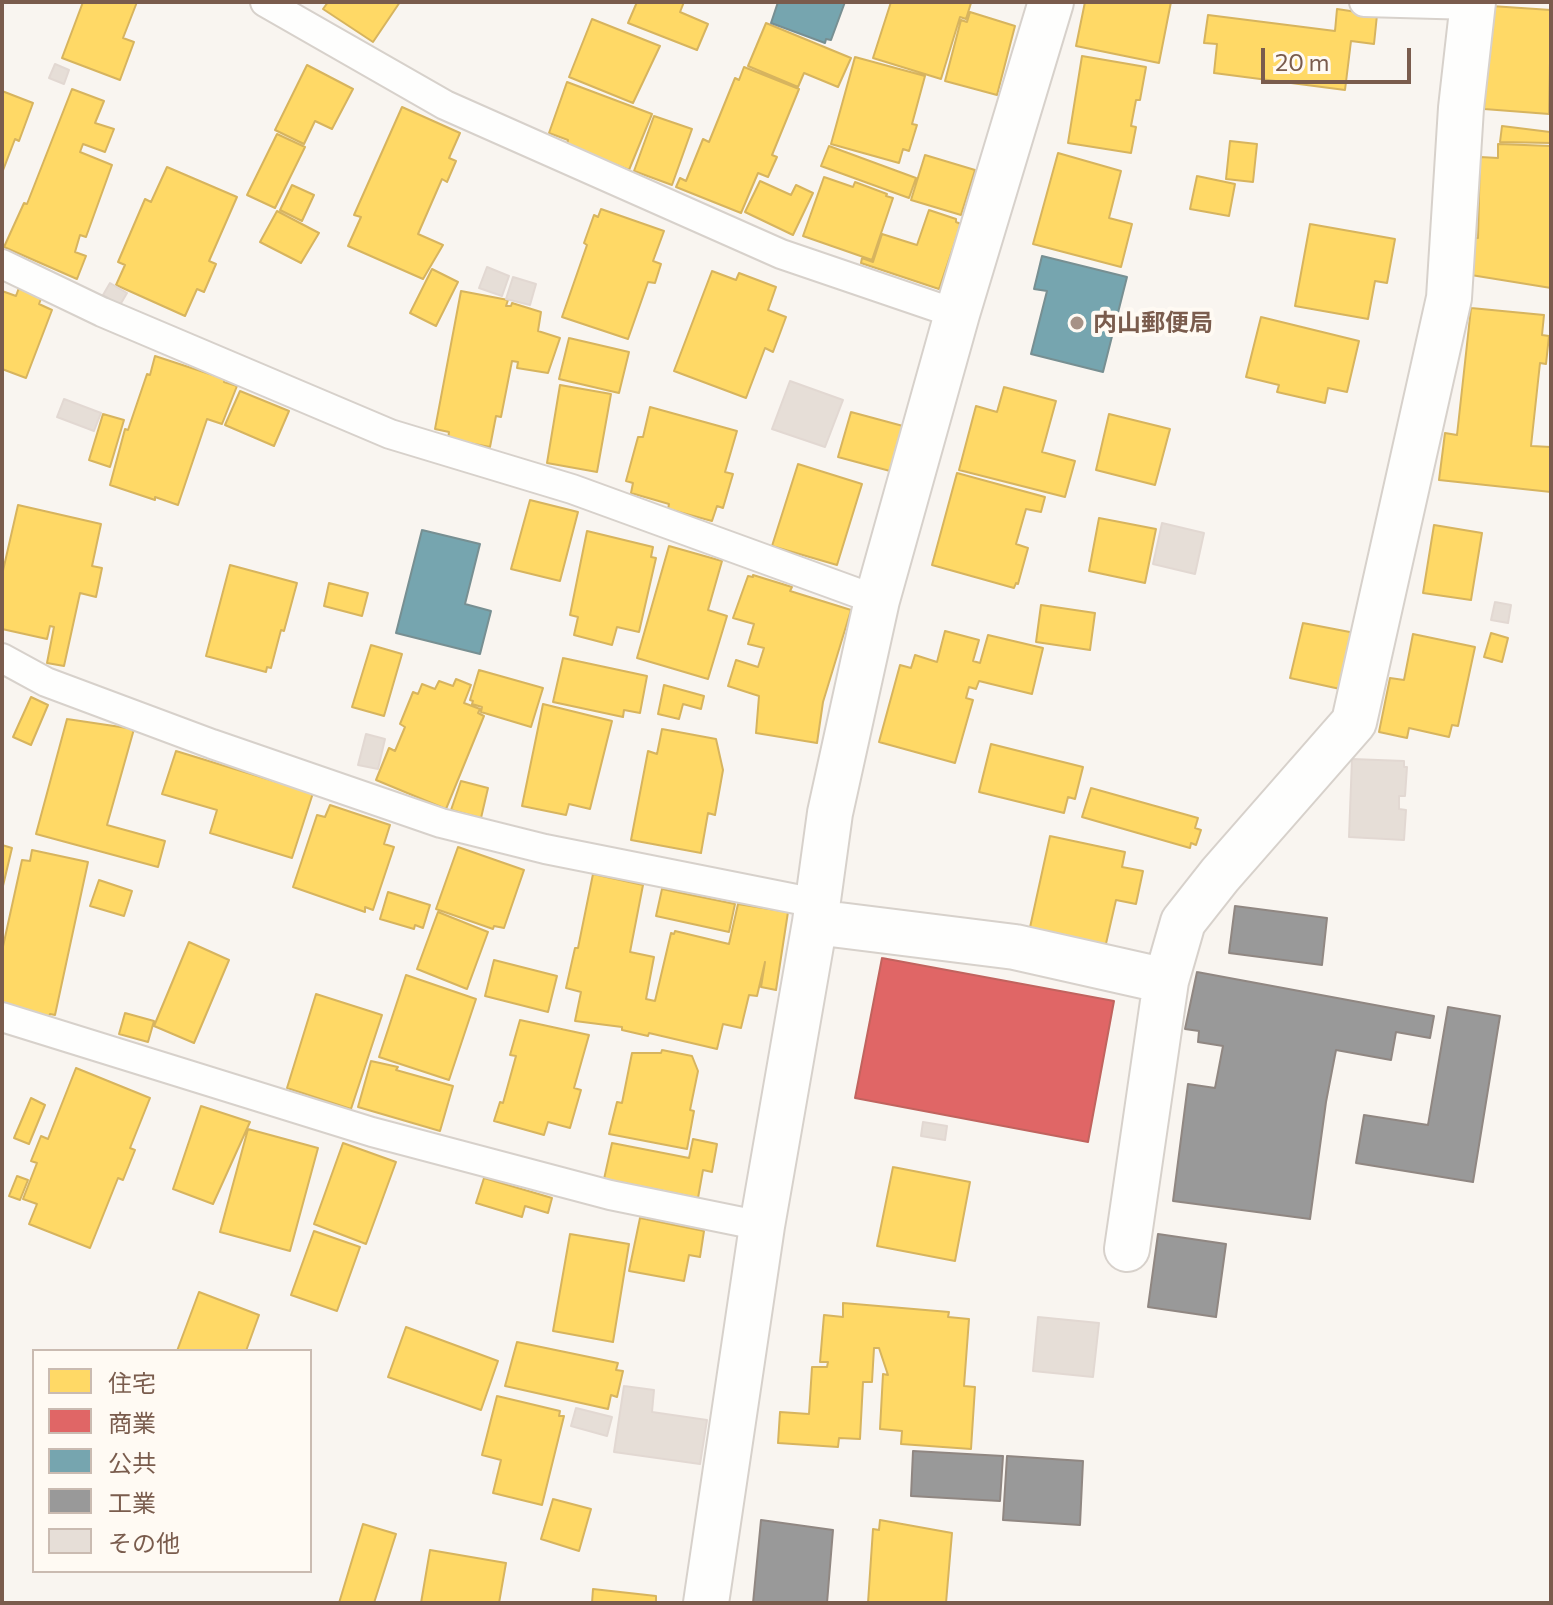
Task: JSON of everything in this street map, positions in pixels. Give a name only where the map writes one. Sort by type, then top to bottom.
[{"type":"street","points":[[706,1603],[762,1226],[830,813],[877,600],[957,314],[1051,2]]},
{"type":"street","points":[[1127,1249],[1166,981],[1183,922],[1220,875],[1354,722],[1449,298],[1461,108],[1473,3]]},
{"type":"street","points":[[816,912],[1015,947],[1166,981]]},
{"type":"lane","points":[[265,2],[459,112],[781,254],[957,314]]},
{"type":"lane","points":[[1364,2],[1473,3]]},
{"type":"lane","points":[[2,264],[102,312],[390,434],[572,489],[877,600]]},
{"type":"lane","points":[[2,658],[46,682],[212,744],[441,823],[545,849],[718,885],[816,912]]},
{"type":"lane","points":[[2,1017],[372,1132],[610,1195],[762,1226]]},
{"type":"building: 住宅","points":[[83,2],[137,2],[123,38],[134,42],[120,80],[62,58]]},
{"type":"building: 住宅","points":[[328,2],[400,2],[373,42],[323,9]]},
{"type":"building: 住宅","points":[[637,2],[684,2],[680,12],[708,24],[697,50],[628,23]]},
{"type":"building: 住宅","points":[[891,2],[971,3],[966,19],[960,17],[941,79],[873,58]]},
{"type":"building: 住宅","points":[[1085,2],[1171,2],[1159,63],[1076,46]]},
{"type":"building: 住宅","points":[[1491,6],[1551,10],[1549,114],[1484,109]]},
{"type":"building: 住宅","points":[[1337,9],[1377,15],[1374,44],[1351,41],[1345,90],[1214,73],[1217,44],[1204,43],[1208,15],[1335,31]]},
{"type":"building: 住宅","points":[[970,12],[1015,26],[997,95],[945,81],[961,20],[967,22]]},
{"type":"building: 住宅","points":[[592,19],[660,46],[633,103],[569,77]]},
{"type":"building: 住宅","points":[[766,23],[851,58],[838,87],[804,73],[798,87],[748,66]]},
{"type":"building: 住宅","points":[[1082,56],[1146,67],[1131,126],[1136,127],[1131,153],[1068,143]]},
{"type":"building: 住宅","points":[[855,57],[925,76],[912,124],[917,125],[909,151],[903,149],[899,163],[831,144]]},
{"type":"building: 住宅","points":[[307,65],[353,89],[332,129],[315,121],[304,144],[275,130]]},
{"type":"building: 住宅","points":[[744,67],[799,89],[772,155],[777,157],[768,177],[758,173],[741,213],[676,187],[680,178],[686,181],[703,139],[709,142],[735,78],[739,80]]},
{"type":"building: 住宅","points":[[567,82],[652,114],[629,170],[567,145],[568,140],[549,133]]},
{"type":"building: 住宅","points":[[72,89],[104,101],[95,123],[114,129],[105,152],[83,144],[80,152],[112,165],[86,237],[80,235],[75,252],[86,256],[77,279],[4,247],[24,203],[27,204]]},
{"type":"building: 住宅","points":[[2,91],[33,103],[19,141],[15,139],[2,173]]},
{"type":"building: 住宅","points":[[402,107],[460,133],[449,158],[456,161],[447,182],[442,179],[418,234],[443,245],[423,279],[348,246],[361,217],[354,215]]},
{"type":"building: 住宅","points":[[654,116],[692,129],[672,185],[634,171]]},
{"type":"building: 住宅","points":[[1551,121],[1551,143],[1500,142],[1502,126],[1550,132]]},
{"type":"building: 住宅","points":[[277,134],[305,147],[275,208],[247,195]]},
{"type":"building: 住宅","points":[[1230,141],[1257,144],[1253,182],[1226,179]]},
{"type":"building: 住宅","points":[[1498,144],[1551,146],[1551,288],[1471,275],[1472,238],[1478,238],[1480,157],[1498,158]]},
{"type":"building: 住宅","points":[[829,146],[916,178],[909,198],[821,166]]},
{"type":"building: 住宅","points":[[1058,153],[1121,171],[1109,218],[1132,224],[1121,267],[1033,244]]},
{"type":"building: 住宅","points":[[925,155],[975,170],[961,215],[911,200]]},
{"type":"building: 住宅","points":[[167,167],[237,197],[209,261],[216,264],[204,292],[197,289],[185,316],[116,285],[125,265],[118,262],[145,199],[151,202]]},
{"type":"building: 住宅","points":[[1197,176],[1235,184],[1229,216],[1190,209]]},
{"type":"building: 住宅","points":[[824,177],[853,187],[855,182],[893,198],[872,260],[803,236]]},
{"type":"building: 住宅","points":[[760,181],[791,195],[796,185],[813,193],[793,235],[745,212]]},
{"type":"building: 住宅","points":[[292,185],[314,195],[302,221],[280,210]]},
{"type":"building: 住宅","points":[[601,209],[664,231],[653,261],[661,264],[655,283],[648,282],[628,339],[562,317],[594,215],[598,217]]},
{"type":"building: 住宅","points":[[929,210],[956,219],[961,224],[939,289],[861,263],[862,258],[873,262],[882,234],[917,245]]},
{"type":"building: 住宅","points":[[277,211],[319,233],[301,263],[260,242]]},
{"type":"building: 住宅","points":[[1310,224],[1395,239],[1387,283],[1375,281],[1368,319],[1295,306]]},
{"type":"building: 住宅","points":[[432,269],[458,282],[436,326],[410,313]]},
{"type":"building: 住宅","points":[[712,271],[736,280],[739,273],[776,287],[768,310],[786,317],[773,352],[765,348],[746,398],[674,371]]},
{"type":"building: 住宅","points":[[21,282],[44,291],[39,304],[52,310],[26,378],[2,369],[2,291],[16,296]]},
{"type":"building: 住宅","points":[[461,291],[508,300],[506,306],[512,303],[541,312],[538,331],[560,338],[548,373],[517,368],[518,362],[512,361],[501,417],[496,416],[490,447],[448,439],[449,432],[435,429]]},
{"type":"building: 住宅","points":[[1471,308],[1544,315],[1542,335],[1549,336],[1546,364],[1540,363],[1531,446],[1551,447],[1551,492],[1439,480],[1445,433],[1457,435]]},
{"type":"building: 住宅","points":[[1261,317],[1359,341],[1347,392],[1328,388],[1325,403],[1277,392],[1279,385],[1246,377]]},
{"type":"building: 住宅","points":[[569,338],[629,352],[619,393],[559,379]]},
{"type":"building: 住宅","points":[[155,356],[225,379],[224,382],[237,386],[222,424],[207,419],[178,505],[110,485],[125,429],[128,430]]},
{"type":"building: 住宅","points":[[560,385],[611,394],[597,472],[547,463]]},
{"type":"building: 住宅","points":[[1004,387],[1056,401],[1042,452],[1075,461],[1065,497],[959,470],[976,406],[997,412]]},
{"type":"building: 住宅","points":[[240,391],[289,411],[274,446],[225,425]]},
{"type":"building: 住宅","points":[[650,407],[737,431],[725,472],[733,474],[723,508],[717,506],[712,521],[668,509],[669,504],[631,493],[633,483],[626,481],[638,437],[643,437]]},
{"type":"building: 住宅","points":[[851,412],[903,426],[890,471],[838,457]]},
{"type":"building: 住宅","points":[[103,414],[124,420],[110,467],[89,460]]},
{"type":"building: 住宅","points":[[1109,414],[1170,429],[1155,485],[1096,470]]},
{"type":"building: 住宅","points":[[798,464],[862,484],[837,565],[772,546]]},
{"type":"building: 住宅","points":[[957,473],[1045,497],[1041,512],[1026,509],[1016,544],[1028,548],[1018,584],[1014,588],[932,565]]},
{"type":"building: 住宅","points":[[530,500],[578,512],[560,581],[511,569]]},
{"type":"building: 住宅","points":[[18,505],[101,524],[92,566],[102,568],[96,597],[80,593],[64,666],[47,663],[54,627],[50,626],[47,639],[2,629],[2,575]]},
{"type":"building: 住宅","points":[[1099,518],[1156,529],[1145,583],[1089,571]]},
{"type":"building: 住宅","points":[[1434,525],[1482,533],[1471,600],[1423,593]]},
{"type":"building: 住宅","points":[[587,531],[653,547],[651,557],[656,558],[639,632],[617,627],[612,645],[574,635],[578,617],[570,615]]},
{"type":"building: 住宅","points":[[669,546],[722,561],[708,610],[727,616],[708,679],[637,658]]},
{"type":"building: 住宅","points":[[230,565],[297,583],[284,631],[281,630],[271,668],[267,667],[266,672],[206,656]]},
{"type":"building: 住宅","points":[[748,576],[792,587],[790,591],[851,610],[823,702],[817,743],[756,733],[759,696],[728,686],[736,660],[758,667],[764,648],[748,644],[754,624],[733,618]]},
{"type":"building: 住宅","points":[[329,583],[368,593],[362,616],[324,606]]},
{"type":"building: 住宅","points":[[1041,605],[1095,613],[1090,650],[1036,642]]},
{"type":"building: 住宅","points":[[1303,623],[1355,633],[1340,689],[1290,678]]},
{"type":"building: 住宅","points":[[945,631],[979,640],[973,661],[980,663],[988,635],[1043,648],[1032,694],[979,681],[976,689],[969,687],[966,698],[973,700],[955,763],[879,742],[900,665],[911,668],[915,655],[937,662]]},
{"type":"building: 住宅","points":[[1491,633],[1508,638],[1502,662],[1484,657]]},
{"type":"building: 住宅","points":[[1413,634],[1475,647],[1458,726],[1452,725],[1449,737],[1409,728],[1407,738],[1379,732],[1390,678],[1404,680]]},
{"type":"building: 住宅","points":[[371,645],[402,654],[384,716],[352,707]]},
{"type":"building: 住宅","points":[[563,658],[647,676],[640,713],[624,710],[623,717],[553,702]]},
{"type":"building: 住宅","points":[[479,670],[543,688],[531,727],[481,712],[482,707],[472,704],[470,700]]},
{"type":"building: 住宅","points":[[456,679],[471,685],[464,703],[480,709],[478,713],[484,716],[446,809],[376,780],[389,748],[395,751],[405,727],[400,724],[413,692],[418,694],[422,684],[435,689],[439,681],[453,686]]},
{"type":"building: 住宅","points":[[664,685],[704,696],[701,709],[683,704],[679,719],[658,714]]},
{"type":"building: 住宅","points":[[31,697],[48,705],[31,745],[13,737]]},
{"type":"building: 住宅","points":[[543,704],[612,721],[590,809],[569,804],[566,815],[522,806]]},
{"type":"building: 住宅","points":[[67,719],[134,729],[107,825],[165,841],[158,867],[36,834]]},
{"type":"building: 住宅","points":[[662,729],[716,739],[723,770],[715,815],[708,813],[701,853],[631,840],[648,751],[657,754]]},
{"type":"building: 住宅","points":[[991,744],[1083,767],[1075,799],[1068,797],[1064,813],[979,792]]},
{"type":"building: 住宅","points":[[176,751],[313,793],[292,858],[210,833],[217,810],[162,794]]},
{"type":"building: 住宅","points":[[461,781],[488,788],[481,818],[451,810]]},
{"type":"building: 住宅","points":[[1091,788],[1198,818],[1195,828],[1201,830],[1196,845],[1191,843],[1190,848],[1082,817]]},
{"type":"building: 住宅","points":[[330,805],[390,825],[384,844],[394,847],[373,910],[365,907],[365,912],[293,887],[317,815],[325,817]]},
{"type":"building: 住宅","points":[[1050,836],[1125,852],[1122,867],[1143,871],[1136,904],[1116,900],[1105,948],[1029,932]]},
{"type":"building: 住宅","points":[[2,845],[12,848],[2,890]]},
{"type":"building: 住宅","points":[[458,847],[524,870],[504,928],[494,926],[493,929],[436,909]]},
{"type":"building: 住宅","points":[[32,850],[88,862],[55,1015],[50,1014],[48,1019],[2,1005],[2,951],[22,860],[30,861]]},
{"type":"building: 住宅","points":[[593,874],[643,885],[630,952],[654,957],[646,999],[655,1001],[671,933],[675,931],[729,944],[738,904],[788,912],[776,990],[761,987],[765,962],[757,996],[749,995],[741,1028],[723,1024],[717,1049],[622,1030],[622,1027],[575,1021],[581,992],[566,988],[575,948],[578,948]]},
{"type":"building: 住宅","points":[[99,880],[132,891],[124,916],[90,906]]},
{"type":"building: 住宅","points":[[662,889],[735,904],[729,932],[656,916]]},
{"type":"building: 住宅","points":[[388,892],[430,905],[423,928],[415,925],[414,929],[380,919]]},
{"type":"building: 住宅","points":[[438,912],[488,932],[467,989],[417,969]]},
{"type":"building: 住宅","points":[[189,942],[229,960],[194,1043],[154,1026]]},
{"type":"building: 住宅","points":[[494,960],[557,976],[548,1012],[485,996]]},
{"type":"building: 住宅","points":[[406,975],[476,999],[449,1080],[379,1057]]},
{"type":"building: 住宅","points":[[316,994],[382,1015],[351,1109],[287,1088]]},
{"type":"building: 住宅","points":[[125,1013],[154,1021],[148,1042],[119,1034]]},
{"type":"building: 住宅","points":[[520,1020],[589,1035],[574,1088],[581,1090],[570,1128],[548,1122],[544,1135],[494,1121],[500,1102],[503,1103],[516,1056],[510,1055]]},
{"type":"building: 住宅","points":[[662,1050],[692,1056],[698,1071],[690,1110],[694,1111],[687,1149],[609,1134],[617,1102],[622,1103],[632,1053],[661,1053]]},
{"type":"building: 住宅","points":[[371,1061],[453,1086],[440,1131],[358,1107]]},
{"type":"building: 住宅","points":[[76,1068],[150,1098],[130,1148],[135,1150],[123,1180],[118,1178],[90,1248],[29,1224],[37,1204],[23,1199],[37,1163],[31,1161],[41,1136],[48,1139]]},
{"type":"building: 住宅","points":[[31,1098],[45,1105],[29,1144],[14,1138]]},
{"type":"building: 住宅","points":[[201,1106],[250,1122],[213,1204],[173,1189]]},
{"type":"building: 住宅","points":[[248,1129],[318,1148],[290,1251],[220,1232]]},
{"type":"building: 住宅","points":[[693,1139],[717,1144],[712,1172],[703,1170],[698,1198],[604,1179],[612,1143],[689,1158]]},
{"type":"building: 住宅","points":[[343,1143],[396,1162],[366,1244],[314,1224]]},
{"type":"building: 住宅","points":[[893,1167],[970,1182],[955,1261],[877,1246]]},
{"type":"building: 住宅","points":[[17,1176],[28,1180],[20,1200],[9,1196]]},
{"type":"building: 住宅","points":[[484,1178],[552,1198],[548,1213],[525,1206],[522,1217],[476,1203]]},
{"type":"building: 住宅","points":[[640,1218],[704,1231],[700,1257],[689,1255],[684,1281],[629,1271]]},
{"type":"building: 住宅","points":[[314,1231],[360,1247],[337,1311],[291,1295]]},
{"type":"building: 住宅","points":[[570,1234],[629,1244],[613,1342],[553,1331]]},
{"type":"building: 住宅","points":[[199,1292],[259,1315],[247,1349],[178,1349]]},
{"type":"building: 住宅","points":[[843,1303],[949,1312],[948,1317],[969,1319],[964,1386],[975,1387],[971,1449],[901,1444],[902,1431],[880,1429],[883,1374],[888,1375],[879,1348],[874,1348],[872,1382],[863,1382],[860,1439],[839,1438],[838,1447],[778,1443],[780,1412],[809,1414],[812,1367],[827,1367],[828,1362],[820,1362],[824,1315],[843,1317]]},
{"type":"building: 住宅","points":[[406,1327],[498,1361],[481,1410],[388,1377]]},
{"type":"building: 住宅","points":[[517,1342],[618,1363],[616,1370],[623,1371],[617,1397],[611,1395],[608,1409],[505,1386]]},
{"type":"building: 住宅","points":[[497,1396],[560,1411],[559,1416],[564,1416],[542,1505],[493,1493],[501,1460],[482,1455]]},
{"type":"building: 住宅","points":[[553,1499],[591,1509],[579,1551],[541,1539]]},
{"type":"building: 住宅","points":[[880,1520],[952,1533],[946,1603],[868,1603],[873,1529],[879,1530]]},
{"type":"building: 住宅","points":[[363,1524],[396,1534],[374,1603],[339,1603]]},
{"type":"building: 住宅","points":[[430,1550],[506,1563],[499,1603],[421,1603]]},
{"type":"building: 住宅","points":[[593,1589],[656,1596],[656,1603],[592,1603]]},
{"type":"building: 商業","points":[[882,958],[1114,1001],[1088,1142],[855,1098]]},
{"type":"building: 公共","points":[[778,2],[845,2],[831,40],[826,39],[825,43],[771,23]]},
{"type":"building: 公共","name":"内山郵便局","points":[[1042,256],[1127,277],[1103,372],[1031,354],[1047,291],[1034,289]]},
{"type":"building: 公共","points":[[422,530],[480,544],[465,604],[491,611],[480,654],[396,633]]},
{"type":"building: 工業","points":[[1235,906],[1327,918],[1322,965],[1229,953]]},
{"type":"building: 工業","points":[[1197,972],[1434,1016],[1430,1038],[1396,1032],[1391,1060],[1336,1050],[1310,1219],[1173,1201],[1188,1084],[1215,1088],[1223,1046],[1198,1042],[1199,1031],[1185,1029]]},
{"type":"building: 工業","points":[[1448,1007],[1500,1016],[1473,1182],[1356,1163],[1364,1115],[1428,1125]]},
{"type":"building: 工業","points":[[1158,1234],[1226,1244],[1216,1317],[1148,1307]]},
{"type":"building: 工業","points":[[913,1451],[1003,1456],[1000,1501],[911,1496]]},
{"type":"building: 工業","points":[[1007,1456],[1083,1461],[1080,1525],[1003,1520]]},
{"type":"building: 工業","points":[[761,1520],[833,1530],[827,1603],[753,1603]]},
{"type":"building: その他","points":[[55,64],[69,70],[64,84],[49,78]]},
{"type":"building: その他","points":[[487,267],[509,276],[502,296],[479,288]]},
{"type":"building: その他","points":[[513,277],[536,284],[530,305],[506,299]]},
{"type":"building: その他","points":[[110,283],[127,293],[120,305],[103,295]]},
{"type":"building: その他","points":[[790,381],[843,400],[825,447],[772,429]]},
{"type":"building: その他","points":[[64,399],[101,413],[94,431],[57,417]]},
{"type":"building: その他","points":[[1162,523],[1204,533],[1195,574],[1153,564]]},
{"type":"building: その他","points":[[1495,602],[1511,605],[1508,623],[1491,620]]},
{"type":"building: その他","points":[[366,734],[385,739],[378,769],[358,765]]},
{"type":"building: その他","points":[[1352,759],[1404,761],[1404,767],[1407,767],[1405,796],[1399,796],[1399,809],[1406,810],[1404,840],[1349,837]]},
{"type":"building: その他","points":[[923,1122],[947,1126],[945,1140],[921,1136]]},
{"type":"building: その他","points":[[1038,1317],[1099,1323],[1093,1377],[1033,1371]]},
{"type":"building: その他","points":[[624,1386],[654,1390],[652,1412],[707,1420],[700,1464],[614,1452]]},
{"type":"building: その他","points":[[576,1408],[612,1417],[607,1436],[571,1426]]},
{"type":"place","name":"内山郵便局","points":[[1077,323]]}]
